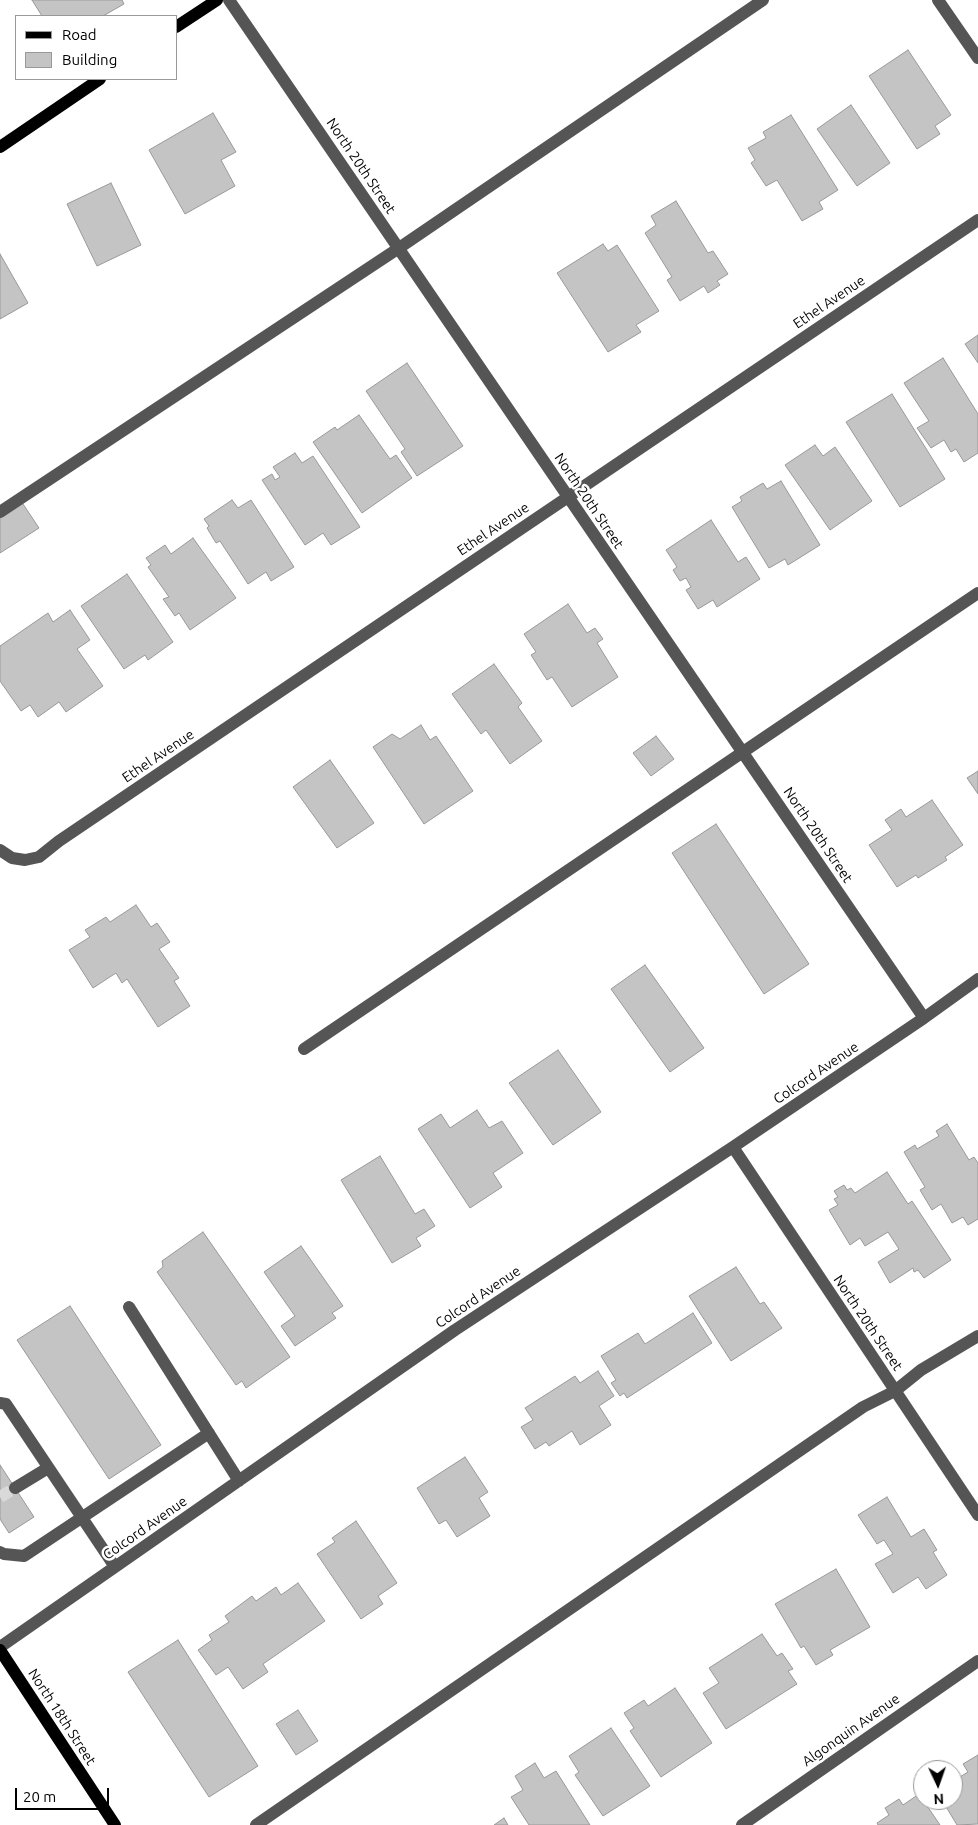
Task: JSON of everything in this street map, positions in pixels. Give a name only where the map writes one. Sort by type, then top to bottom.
[{"type":"main road","points":[[178,26],[217,0]]},
{"type":"main road","points":[[0,147],[99,80]]},
{"type":"main road","name":"North 18th Street","points":[[0,1649],[115,1825]]},
{"type":"street","name":"North 20th Street","points":[[230,0],[924,1018]]},
{"type":"street","points":[[0,512],[399,248],[763,0]]},
{"type":"street","points":[[938,0],[978,58]]},
{"type":"street","name":"Ethel Avenue","points":[[0,850],[12,858],[25,860],[39,857],[59,841],[978,220]]},
{"type":"street","points":[[304,1049],[978,594]]},
{"type":"street","name":"Colcord Avenue","points":[[0,1649],[114,1567],[455,1330],[733,1147],[978,980]]},
{"type":"street","name":"North 20th Street","points":[[733,1147],[978,1514]]},
{"type":"street","points":[[128,1307],[239,1481]]},
{"type":"street","points":[[256,1825],[863,1407],[895,1390],[921,1370],[978,1336]]},
{"type":"street","points":[[0,1403],[6,1404],[114,1567]]},
{"type":"street","points":[[0,1552],[24,1556],[209,1433]]},
{"type":"street","points":[[15,1488],[48,1468]]},
{"type":"street","name":"Algonquin Avenue","points":[[742,1825],[978,1661]]},
{"type":"building","points":[[32,0],[122,0],[124,4],[105,15],[41,15]]},
{"type":"building","points":[[908,50],[951,115],[935,126],[940,134],[917,149],[869,76]]},
{"type":"building","points":[[851,105],[890,163],[857,186],[817,129]]},
{"type":"building","points":[[213,113],[236,152],[221,160],[235,186],[185,214],[149,150]]},
{"type":"building","points":[[791,115],[838,190],[819,202],[823,209],[802,221],[777,180],[766,186],[751,163],[755,160],[748,148],[766,138],[763,132]]},
{"type":"building","points":[[111,183],[141,245],[97,266],[67,204]]},
{"type":"building","points":[[676,201],[708,253],[713,251],[728,274],[717,281],[720,285],[708,293],[704,286],[680,301],[667,280],[672,277],[645,233],[656,225],[651,216]]},
{"type":"building","points":[[603,244],[608,251],[617,245],[659,311],[636,325],[641,332],[608,352],[557,273]]},
{"type":"building","points":[[0,254],[28,303],[0,319]]},
{"type":"building","points":[[978,335],[978,363],[965,344]]},
{"type":"building","points":[[943,358],[978,414],[978,453],[964,462],[956,449],[951,452],[944,440],[931,448],[917,428],[929,421],[904,383]]},
{"type":"building","points":[[407,363],[463,446],[417,476],[401,452],[405,449],[366,391]]},
{"type":"building","points":[[892,394],[945,479],[900,507],[846,422]]},
{"type":"building","points":[[359,415],[390,459],[396,455],[412,478],[362,513],[313,442],[335,427],[337,430]]},
{"type":"building","points":[[815,445],[823,456],[835,447],[872,501],[830,530],[785,465]]},
{"type":"building","points":[[295,453],[302,463],[313,456],[360,527],[331,545],[323,533],[305,545],[262,480],[272,474],[275,480],[280,477],[273,467]]},
{"type":"building","points":[[781,481],[820,545],[788,565],[785,559],[769,568],[732,507],[742,501],[740,497],[763,483],[767,489]]},
{"type":"building","points":[[232,500],[238,508],[251,500],[294,567],[271,581],[266,572],[248,584],[220,541],[216,543],[204,519]]},
{"type":"building","points":[[21,501],[39,528],[0,553],[0,515]]},
{"type":"building","points":[[711,520],[738,562],[746,557],[760,579],[717,607],[713,600],[698,609],[686,590],[691,587],[686,578],[680,581],[673,570],[677,567],[666,550]]},
{"type":"building","points":[[193,538],[236,598],[190,630],[179,613],[175,616],[163,599],[169,597],[148,567],[151,565],[146,558],[165,545],[171,554]]},
{"type":"building","points":[[127,574],[173,642],[148,660],[145,655],[124,669],[81,606]]},
{"type":"building","points":[[568,604],[587,633],[595,628],[603,639],[597,643],[618,677],[572,707],[552,677],[547,680],[531,655],[536,652],[524,634]]},
{"type":"building","points":[[70,610],[90,640],[77,649],[103,686],[66,712],[59,702],[38,717],[30,705],[21,711],[0,681],[0,646],[48,613],[53,622]]},
{"type":"building","points":[[494,664],[522,703],[518,707],[542,741],[510,764],[486,730],[481,734],[452,694]]},
{"type":"building","points":[[421,725],[430,740],[436,736],[473,791],[424,824],[373,747],[392,734],[400,739]]},
{"type":"building","points":[[656,736],[674,759],[651,776],[633,753]]},
{"type":"building","points":[[330,760],[374,823],[337,848],[293,787]]},
{"type":"building","points":[[978,771],[978,794],[967,778]]},
{"type":"building","points":[[932,800],[963,845],[945,857],[947,860],[918,878],[916,875],[897,887],[869,845],[892,830],[885,820],[901,809],[906,817]]},
{"type":"building","points":[[716,824],[809,964],[764,994],[672,853]]},
{"type":"building","points":[[136,905],[151,927],[157,923],[170,942],[159,949],[179,978],[174,981],[190,1006],[158,1027],[127,979],[122,983],[116,973],[93,988],[69,950],[90,937],[85,930],[106,917],[110,922]]},
{"type":"building","points":[[645,965],[704,1048],[670,1072],[611,989]]},
{"type":"building","points":[[558,1050],[601,1112],[553,1145],[509,1083]]},
{"type":"building","points":[[477,1110],[489,1128],[502,1121],[523,1153],[493,1173],[502,1187],[470,1208],[418,1129],[441,1114],[450,1128]]},
{"type":"building","points":[[947,1124],[969,1160],[974,1157],[978,1163],[978,1219],[968,1225],[963,1217],[952,1223],[941,1204],[932,1210],[920,1190],[925,1187],[904,1152],[915,1145],[917,1149],[939,1136],[936,1131]]},
{"type":"building","points":[[380,1156],[415,1214],[424,1209],[435,1226],[416,1238],[421,1246],[392,1263],[341,1180]]},
{"type":"building","points":[[887,1172],[908,1204],[912,1201],[951,1260],[924,1278],[918,1270],[914,1272],[913,1268],[890,1283],[878,1262],[899,1249],[888,1232],[865,1246],[860,1238],[850,1245],[829,1210],[838,1205],[834,1199],[838,1197],[834,1191],[844,1185],[847,1190],[851,1188],[855,1193]]},
{"type":"building","points":[[203,1232],[290,1357],[246,1388],[242,1381],[236,1385],[157,1272],[163,1267],[162,1261]]},
{"type":"building","points":[[301,1246],[343,1306],[332,1313],[336,1318],[295,1346],[281,1326],[295,1316],[264,1272]]},
{"type":"building","points":[[736,1267],[760,1304],[764,1302],[782,1328],[731,1361],[689,1296]]},
{"type":"building","points":[[70,1306],[161,1445],[109,1479],[17,1340]]},
{"type":"building","points":[[693,1313],[712,1343],[627,1398],[624,1393],[620,1396],[611,1383],[616,1380],[601,1356],[638,1333],[645,1344]]},
{"type":"building","points":[[598,1371],[614,1396],[599,1406],[611,1425],[580,1445],[572,1431],[549,1446],[546,1442],[535,1449],[521,1427],[533,1420],[525,1408],[575,1376],[580,1383]]},
{"type":"building","points":[[465,1457],[488,1492],[479,1498],[490,1516],[457,1537],[446,1520],[439,1524],[417,1488]]},
{"type":"building","points":[[0,1465],[34,1517],[9,1533],[0,1519]]},
{"type":"building","points":[[887,1497],[911,1537],[924,1529],[937,1550],[933,1552],[947,1575],[926,1589],[918,1577],[893,1593],[875,1564],[893,1554],[884,1540],[877,1544],[858,1515]]},
{"type":"building","points":[[356,1521],[397,1583],[378,1596],[383,1604],[361,1619],[317,1554],[335,1542],[332,1538]]},
{"type":"building","points":[[836,1569],[870,1627],[830,1650],[833,1655],[816,1665],[804,1646],[801,1648],[775,1604]]},
{"type":"building","points":[[298,1583],[325,1621],[263,1664],[268,1672],[243,1689],[228,1667],[216,1675],[198,1650],[212,1640],[209,1635],[229,1622],[225,1616],[252,1596],[256,1601],[276,1587],[281,1595]]},
{"type":"building","points":[[762,1634],[777,1656],[782,1653],[793,1669],[788,1671],[797,1684],[726,1729],[703,1693],[719,1683],[709,1668]]},
{"type":"building","points":[[178,1640],[258,1766],[209,1797],[128,1672]]},
{"type":"building","points":[[675,1688],[712,1743],[661,1777],[630,1731],[634,1728],[624,1713],[644,1700],[648,1706]]},
{"type":"building","points":[[298,1710],[318,1741],[296,1755],[276,1724]]},
{"type":"building","points":[[611,1728],[650,1786],[603,1816],[575,1775],[579,1772],[569,1756]]},
{"type":"building","points":[[978,1755],[978,1824],[957,1825],[948,1810],[963,1810],[963,1775],[968,1772],[963,1764]]},
{"type":"building","points":[[535,1763],[544,1778],[556,1771],[590,1825],[529,1825],[511,1797],[523,1790],[515,1776]]},
{"type":"building","points":[[913,1798],[913,1810],[930,1810],[940,1825],[878,1825],[877,1823],[889,1815],[885,1808],[899,1799],[903,1805]]},
{"type":"building","points":[[504,1818],[508,1825],[494,1825]]},
{"type":"tunnel","points":[[0,1497],[15,1488]]}]
